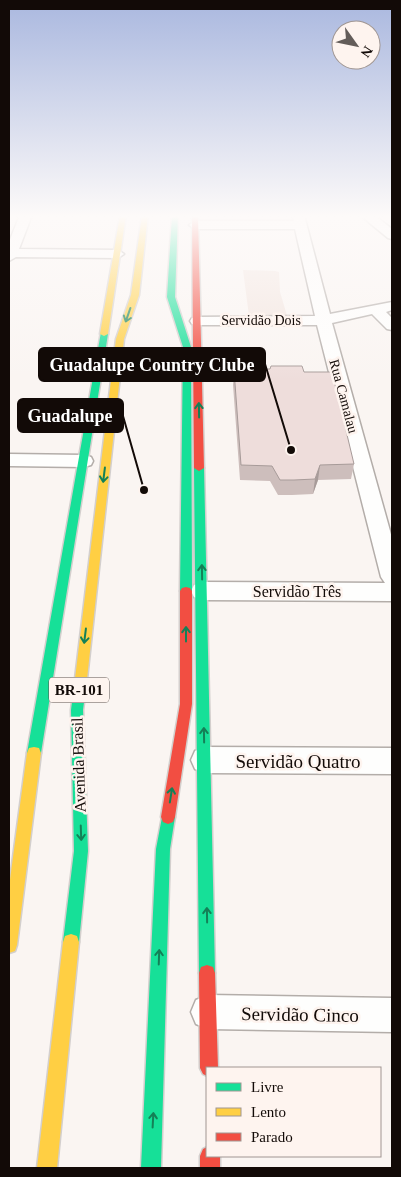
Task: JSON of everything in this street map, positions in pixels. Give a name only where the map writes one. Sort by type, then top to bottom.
[{"type":"main road","points":[[9,946],[32,765],[115,270]]},
{"type":"main road","name":"Avenida Brasil","points":[[47,1168],[81,851],[77,710],[120,339],[135,295],[138,270]]},
{"type":"main road","points":[[151,1168],[163,849],[186,704],[187,347],[171,296],[172,270]]},
{"type":"main road","points":[[196,270],[209,1067]]},
{"type":"street","name":"Rua Camalau","points":[[311,270],[392,577]]},
{"type":"street","name":"Servidão Dois","points":[[197,321],[324,320],[392,306]]},
{"type":"street","points":[[375,309],[392,326]]},
{"type":"street","points":[[9,460],[84,461]]},
{"type":"street","name":"Servidão Três","points":[[202,591],[392,592]]},
{"type":"street","name":"Servidão Quatro","points":[[205,760],[392,761]]},
{"type":"street","name":"Servidão Cinco","points":[[208,1012],[392,1015]]},
{"type":"shaded area","points":[[243,270],[279,272],[280,292],[288,319],[249,316]]},
{"type":"building","points":[[271,366],[302,366],[304,372],[332,372],[354,464],[320,465],[315,479],[294,480],[280,480],[272,466],[241,465],[234,370],[270,369]]},
{"type":"traffic: fast","points":[[172,270],[171,297],[187,347],[186,591]]},
{"type":"traffic: fast","points":[[34,753],[104,334]]},
{"type":"traffic: fast","points":[[199,468],[207,973]]},
{"type":"traffic: fast","points":[[71,942],[81,851],[77,710],[81,679]]},
{"type":"traffic: fast","points":[[151,1168],[163,849],[168,817]]},
{"type":"traffic: slow","points":[[104,334],[114,270]]},
{"type":"traffic: slow","points":[[81,679],[120,339],[135,295],[138,270]]},
{"type":"traffic: slow","points":[[9,945],[34,753]]},
{"type":"traffic: slow","points":[[47,1168],[71,942]]},
{"type":"traffic: jam","points":[[196,270],[199,468]]},
{"type":"traffic: jam","points":[[168,817],[186,704],[186,591]]},
{"type":"traffic: jam","points":[[207,973],[209,1067]]},
{"type":"traffic: jam","points":[[210,1157],[210,1168]]},
{"type":"place","name":"Guadalupe Country Clube","points":[[291,450]]},
{"type":"place","name":"Guadalupe","points":[[144,490]]}]
